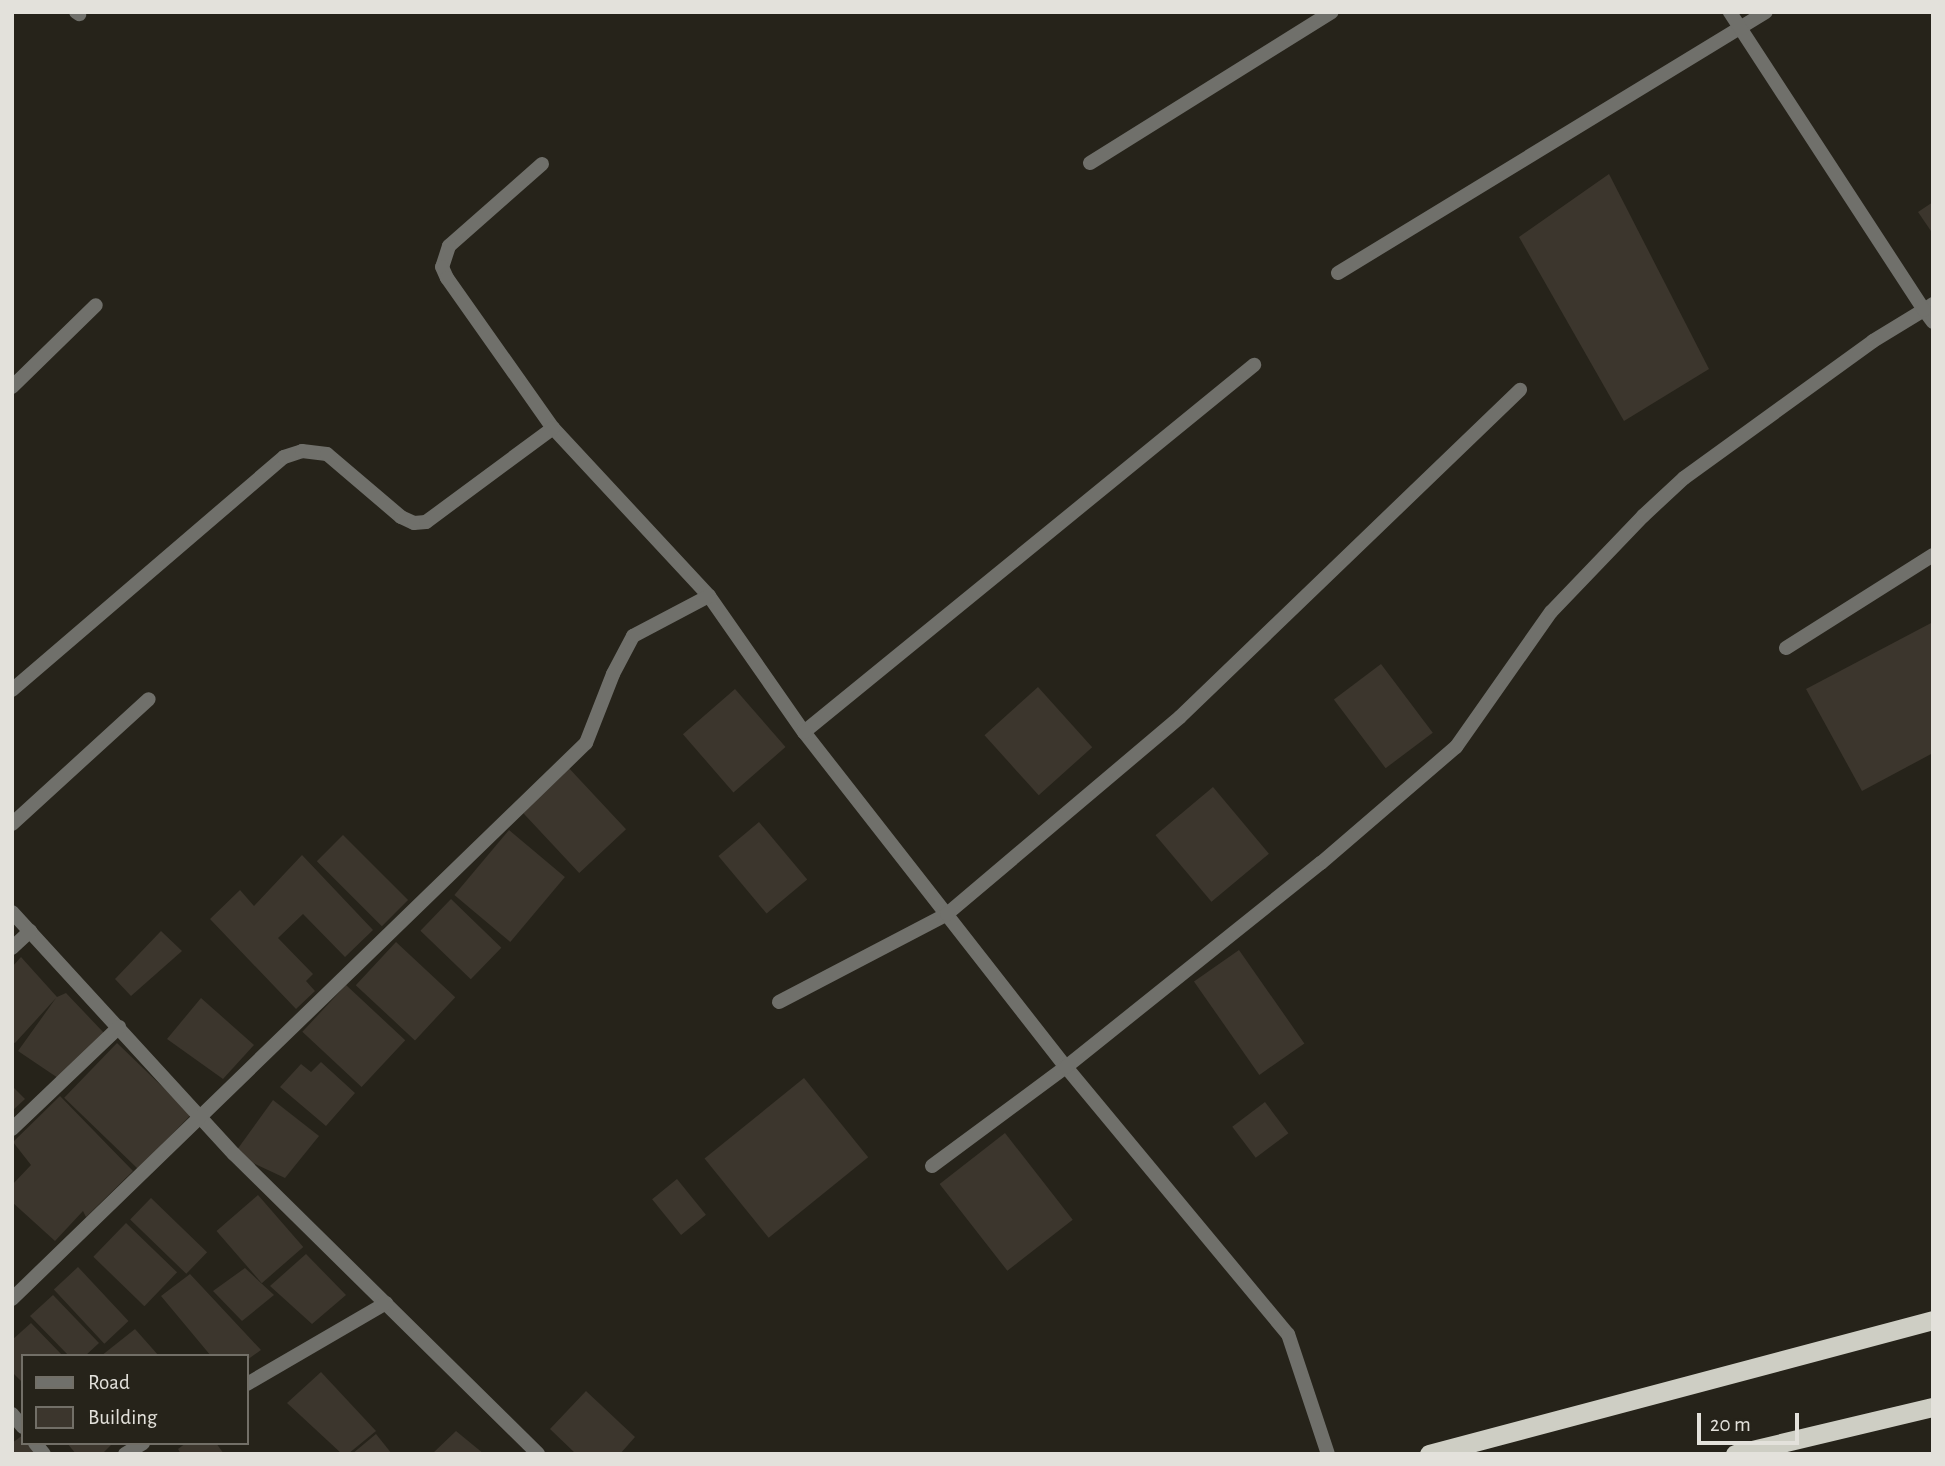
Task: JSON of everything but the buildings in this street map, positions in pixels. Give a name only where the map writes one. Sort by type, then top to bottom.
[{"type":"highway","points":[[1429,1454],[1933,1320]]},
{"type":"highway","points":[[1735,1454],[1933,1407]]},
{"type":"street","points":[[1090,163],[1332,12]]},
{"type":"street","points":[[932,1166],[1066,1067],[1321,863],[1456,747],[1551,612],[1643,516],[1684,478],[1873,341],[1930,312],[1730,12]]},
{"type":"street","points":[[1338,273],[1766,12]]},
{"type":"street","points":[[542,164],[449,246],[442,267],[553,428],[709,596],[804,732],[1066,1067],[1288,1334],[1328,1454]]},
{"type":"street","points":[[15,378],[96,305]]},
{"type":"street","points":[[804,732],[1254,365]]},
{"type":"street","points":[[779,1002],[947,914],[1180,717],[1520,390]]},
{"type":"street","points":[[12,690],[284,457],[302,452],[327,454],[401,517],[414,523],[426,522],[553,428]]},
{"type":"street","points":[[1786,648],[1933,555]]},
{"type":"street","points":[[12,1299],[586,743],[613,674],[634,636],[709,596]]},
{"type":"street","points":[[12,824],[149,699]]},
{"type":"street","points":[[12,912],[234,1154],[538,1454]]},
{"type":"street","points":[[12,948],[30,931]]},
{"type":"street","points":[[12,1129],[119,1027]]},
{"type":"street","points":[[248,1383],[386,1303]]},
{"type":"street","points":[[125,1454],[141,1445]]}]
